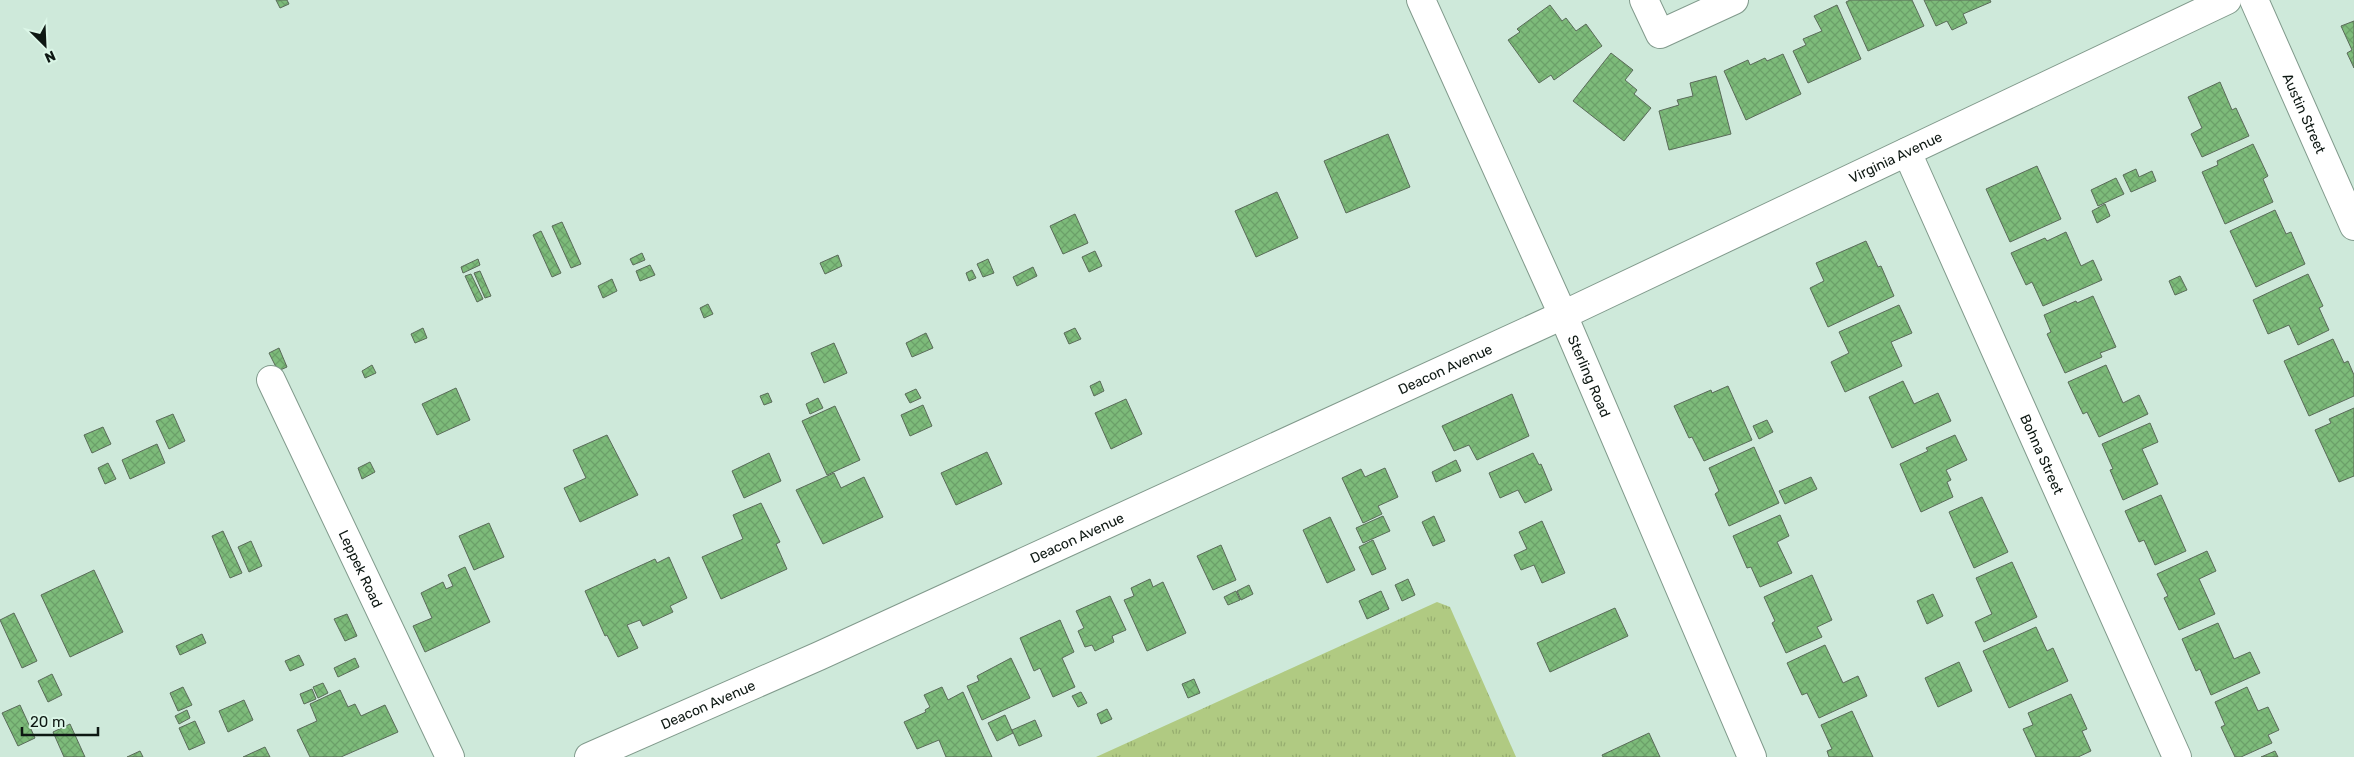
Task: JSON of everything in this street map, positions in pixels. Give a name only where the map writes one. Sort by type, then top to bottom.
[{"type":"street","name":"Sterling Road","points":[[1421,0],[1563,315],[1752,757]]},
{"type":"street","points":[[1644,0],[1660,34],[1734,0]]},
{"type":"street","name":"Virginia Avenue","points":[[1563,315],[2227,0]]},
{"type":"street","name":"Austin Street","points":[[2254,0],[2354,226]]},
{"type":"street","name":"Bohna Street","points":[[1907,152],[2177,757]]},
{"type":"street","name":"Deacon Avenue","points":[[589,757],[837,648],[1563,315]]},
{"type":"street","name":"Leppek Road","points":[[272,380],[450,757]]},
{"type":"green space","points":[[1437,602],[1450,607],[1516,757],[1096,757]]},
{"type":"building","points":[[276,0],[287,0],[289,4],[280,8]]},
{"type":"building","points":[[1850,0],[1912,0],[1924,26],[1868,51],[1846,2]]},
{"type":"building","points":[[1924,0],[1990,0],[1991,2],[1963,14],[1967,23],[1952,30],[1947,21],[1936,26]]},
{"type":"building","points":[[1550,5],[1562,21],[1566,18],[1576,31],[1586,24],[1602,46],[1554,80],[1551,75],[1539,83],[1508,40],[1520,32],[1517,29]]},
{"type":"building","points":[[1837,5],[1861,59],[1808,83],[1793,51],[1806,45],[1803,39],[1822,31],[1814,16]]},
{"type":"building","points":[[2354,21],[2354,68],[2347,53],[2352,50],[2341,26]]},
{"type":"building","points":[[1611,53],[1633,70],[1625,80],[1637,90],[1634,94],[1651,108],[1624,141],[1573,101]]},
{"type":"building","points":[[1783,54],[1801,94],[1746,120],[1724,71],[1748,60],[1750,65],[1765,58],[1767,61]]},
{"type":"building","points":[[1716,76],[1731,134],[1669,150],[1659,111],[1679,105],[1677,100],[1693,96],[1690,83]]},
{"type":"building","points":[[2220,82],[2232,110],[2236,108],[2249,136],[2202,157],[2191,134],[2202,128],[2188,97]]},
{"type":"building","points":[[1388,134],[1410,187],[1346,213],[1324,161]]},
{"type":"building","points":[[2253,144],[2268,176],[2263,179],[2273,202],[2225,224],[2202,172],[2218,165],[2217,161]]},
{"type":"building","points":[[2037,166],[2061,219],[2010,242],[1986,189]]},
{"type":"building","points":[[2136,169],[2139,177],[2152,171],[2156,181],[2131,192],[2123,175]]},
{"type":"building","points":[[2116,178],[2124,194],[2098,206],[2091,190]]},
{"type":"building","points":[[1277,192],[1298,238],[1256,257],[1235,211]]},
{"type":"building","points":[[2105,204],[2110,216],[2097,223],[2092,211]]},
{"type":"building","points":[[2275,210],[2286,234],[2291,232],[2305,264],[2256,287],[2230,231]]},
{"type":"building","points":[[1075,214],[1088,243],[1063,254],[1050,226]]},
{"type":"building","points":[[562,222],[581,264],[571,268],[552,226]]},
{"type":"building","points":[[541,231],[561,273],[552,277],[533,235]]},
{"type":"building","points":[[2066,232],[2081,266],[2093,260],[2102,280],[2043,306],[2032,282],[2026,285],[2011,253],[2045,238],[2047,241]]},
{"type":"building","points":[[1866,241],[1878,267],[1881,266],[1894,296],[1828,327],[1810,288],[1824,281],[1816,263]]},
{"type":"building","points":[[1095,251],[1102,266],[1089,272],[1082,257]]},
{"type":"building","points":[[642,253],[645,260],[633,265],[630,259]]},
{"type":"building","points":[[838,255],[842,266],[825,274],[820,263]]},
{"type":"building","points":[[478,259],[480,265],[463,273],[461,267]]},
{"type":"building","points":[[988,259],[994,273],[983,277],[977,264]]},
{"type":"building","points":[[650,265],[655,275],[640,281],[636,271]]},
{"type":"building","points":[[1033,267],[1037,276],[1017,286],[1013,277]]},
{"type":"building","points":[[972,270],[976,278],[969,281],[966,273]]},
{"type":"building","points":[[480,271],[491,296],[485,298],[474,273]]},
{"type":"building","points":[[471,274],[483,299],[477,302],[465,276]]},
{"type":"building","points":[[2308,274],[2323,306],[2319,308],[2329,330],[2298,345],[2289,325],[2268,334],[2253,300]]},
{"type":"building","points":[[2180,276],[2187,290],[2175,295],[2169,281]]},
{"type":"building","points":[[612,279],[617,291],[603,298],[598,286]]},
{"type":"building","points":[[2093,296],[2116,347],[2100,353],[2102,357],[2065,373],[2047,334],[2051,332],[2044,315]]},
{"type":"building","points":[[708,304],[713,314],[704,318],[700,308]]},
{"type":"building","points":[[1899,305],[1912,333],[1891,342],[1902,366],[1845,392],[1831,362],[1849,353],[1839,332]]},
{"type":"building","points":[[423,328],[427,338],[415,343],[411,334]]},
{"type":"building","points":[[1075,328],[1081,339],[1069,344],[1064,333]]},
{"type":"building","points":[[926,333],[933,348],[912,357],[906,343]]},
{"type":"building","points":[[2333,339],[2344,363],[2348,361],[2354,375],[2354,396],[2309,416],[2284,361]]},
{"type":"building","points":[[834,343],[847,373],[824,383],[811,353]]},
{"type":"building","points":[[279,348],[287,367],[278,371],[269,353]]},
{"type":"building","points":[[372,365],[376,373],[365,378],[362,371]]},
{"type":"building","points":[[2106,365],[2123,403],[2139,395],[2148,414],[2099,437],[2087,412],[2083,414],[2068,382]]},
{"type":"building","points":[[1100,381],[1104,391],[1094,396],[1090,386]]},
{"type":"building","points":[[1903,381],[1914,404],[1938,393],[1951,421],[1892,448],[1869,397]]},
{"type":"building","points":[[1728,386],[1752,440],[1704,461],[1692,437],[1689,438],[1674,406],[1711,390],[1712,393]]},
{"type":"building","points":[[456,388],[470,420],[437,435],[422,404]]},
{"type":"building","points":[[916,389],[921,398],[910,403],[905,394]]},
{"type":"building","points":[[768,393],[772,402],[764,405],[760,396]]},
{"type":"building","points":[[1512,394],[1529,436],[1477,460],[1469,445],[1454,451],[1442,426]]},
{"type":"building","points":[[818,398],[823,408],[810,414],[806,404]]},
{"type":"building","points":[[1126,399],[1142,434],[1111,449],[1095,413]]},
{"type":"building","points":[[923,405],[932,426],[910,436],[901,415]]},
{"type":"building","points":[[835,406],[860,460],[827,475],[802,421]]},
{"type":"building","points":[[2354,408],[2354,476],[2339,482],[2315,430],[2331,423],[2329,419]]},
{"type":"building","points":[[173,414],[185,441],[169,449],[156,421]]},
{"type":"building","points":[[1767,420],[1773,432],[1759,439],[1753,426]]},
{"type":"building","points":[[2150,423],[2158,442],[2142,449],[2158,484],[2123,500],[2110,470],[2113,469],[2102,444]]},
{"type":"building","points":[[103,427],[111,444],[92,453],[84,435]]},
{"type":"building","points":[[607,435],[638,495],[580,522],[564,488],[586,478],[573,450]]},
{"type":"building","points":[[1955,435],[1967,460],[1946,470],[1951,480],[1947,482],[1953,497],[1921,512],[1900,464],[1928,451],[1926,448]]},
{"type":"building","points":[[157,444],[165,463],[130,479],[122,460]]},
{"type":"building","points":[[1754,447],[1779,503],[1729,526],[1715,494],[1719,491],[1709,468]]},
{"type":"building","points":[[987,452],[1002,484],[956,505],[941,473]]},
{"type":"building","points":[[769,453],[781,481],[744,498],[732,471]]},
{"type":"building","points":[[1533,453],[1539,465],[1541,464],[1552,490],[1525,503],[1518,490],[1500,498],[1489,473]]},
{"type":"building","points":[[1456,460],[1461,471],[1436,482],[1432,472]]},
{"type":"building","points":[[370,462],[375,472],[362,479],[358,468]]},
{"type":"building","points":[[108,463],[116,479],[105,484],[98,468]]},
{"type":"building","points":[[1385,468],[1398,497],[1378,506],[1382,514],[1363,523],[1342,478],[1361,469],[1365,477]]},
{"type":"building","points":[[834,473],[841,488],[864,477],[883,517],[823,544],[796,490]]},
{"type":"building","points":[[1811,477],[1817,489],[1785,504],[1779,491]]},
{"type":"building","points":[[2161,495],[2186,551],[2155,565],[2144,540],[2139,542],[2125,511]]},
{"type":"building","points":[[1982,497],[2008,552],[1974,568],[1949,512]]},
{"type":"building","points":[[761,503],[780,542],[776,544],[787,569],[721,599],[702,557],[743,539],[733,515]]},
{"type":"building","points":[[1780,515],[1789,536],[1777,542],[1792,573],[1760,587],[1751,567],[1747,568],[1733,536]]},
{"type":"building","points":[[1383,516],[1390,531],[1363,543],[1356,528]]},
{"type":"building","points":[[1434,516],[1445,541],[1433,546],[1422,522]]},
{"type":"building","points":[[1330,517],[1355,570],[1327,583],[1303,530]]},
{"type":"building","points":[[1542,521],[1565,573],[1542,583],[1534,565],[1521,570],[1514,555],[1527,549],[1519,532]]},
{"type":"building","points":[[489,523],[504,557],[474,570],[459,536]]},
{"type":"building","points":[[223,531],[242,573],[230,578],[212,536]]},
{"type":"building","points":[[1373,540],[1386,569],[1372,575],[1359,547]]},
{"type":"building","points":[[251,541],[262,566],[249,572],[238,547]]},
{"type":"building","points":[[1221,545],[1236,580],[1213,590],[1197,556]]},
{"type":"building","points":[[2207,551],[2216,571],[2199,579],[2215,614],[2179,630],[2164,598],[2168,596],[2157,574]]},
{"type":"building","points":[[669,557],[687,598],[670,606],[673,612],[643,626],[640,620],[627,625],[638,648],[618,657],[607,635],[605,636],[585,591],[655,559],[657,563]]},
{"type":"building","points":[[2012,562],[2037,617],[1984,642],[1975,622],[1992,614],[1976,578]]},
{"type":"building","points":[[465,567],[490,622],[425,652],[413,626],[432,618],[421,593],[443,582],[446,589],[453,586],[448,575]]},
{"type":"building","points":[[94,570],[123,632],[70,657],[41,595]]},
{"type":"building","points":[[1812,575],[1832,620],[1817,627],[1822,637],[1786,653],[1772,623],[1775,621],[1764,597]]},
{"type":"building","points":[[1150,579],[1153,587],[1163,582],[1186,633],[1147,651],[1124,600],[1134,596],[1131,588]]},
{"type":"building","points":[[1408,579],[1415,595],[1402,601],[1395,585]]},
{"type":"building","points":[[1249,585],[1253,594],[1241,600],[1237,591]]},
{"type":"building","points":[[1236,591],[1240,600],[1228,605],[1224,597]]},
{"type":"building","points":[[1381,591],[1389,609],[1367,619],[1359,601]]},
{"type":"building","points":[[1933,594],[1943,616],[1927,624],[1917,601]]},
{"type":"building","points":[[1110,596],[1126,630],[1112,636],[1114,642],[1095,651],[1092,645],[1085,647],[1078,631],[1084,628],[1076,611]]},
{"type":"building","points":[[1615,608],[1628,636],[1550,672],[1537,643]]},
{"type":"building","points":[[14,613],[37,661],[22,668],[0,620]]},
{"type":"building","points":[[347,614],[357,636],[345,641],[334,619]]},
{"type":"building","points":[[1060,620],[1074,652],[1062,658],[1075,687],[1053,697],[1040,668],[1034,671],[1020,638]]},
{"type":"building","points":[[2218,623],[2234,659],[2250,652],[2260,673],[2211,695],[2200,669],[2196,671],[2182,639]]},
{"type":"building","points":[[2036,627],[2047,651],[2053,648],[2068,681],[2009,708],[1983,651]]},
{"type":"building","points":[[202,634],[206,643],[180,655],[176,646]]},
{"type":"building","points":[[1825,645],[1843,683],[1858,676],[1867,696],[1819,718],[1807,693],[1802,695],[1787,663]]},
{"type":"building","points":[[299,655],[304,665],[290,671],[285,661]]},
{"type":"building","points":[[355,658],[359,667],[338,677],[334,668]]},
{"type":"building","points":[[1011,658],[1030,698],[982,720],[967,686],[979,681],[977,676]]},
{"type":"building","points":[[1959,662],[1972,691],[1938,707],[1925,678]]},
{"type":"building","points":[[52,674],[62,695],[48,702],[38,681]]},
{"type":"building","points":[[1194,679],[1200,693],[1188,698],[1182,684]]},
{"type":"building","points":[[323,683],[328,693],[318,698],[313,687]]},
{"type":"building","points":[[183,687],[192,705],[178,711],[170,693]]},
{"type":"building","points":[[942,687],[948,700],[963,692],[992,757],[946,757],[939,740],[917,749],[904,722],[926,712],[925,710],[930,707],[924,695]]},
{"type":"building","points":[[2247,687],[2258,711],[2268,707],[2279,730],[2268,735],[2272,743],[2241,757],[2235,757],[2221,727],[2225,725],[2215,702]]},
{"type":"building","points":[[312,689],[316,699],[304,704],[300,694]]},
{"type":"building","points":[[340,690],[348,707],[355,704],[361,716],[385,705],[398,732],[341,757],[310,757],[297,730],[317,721],[310,704]]},
{"type":"building","points":[[1081,692],[1087,703],[1078,707],[1072,696]]},
{"type":"building","points":[[2071,694],[2087,729],[2082,731],[2091,751],[2078,757],[2036,757],[2023,729],[2033,725],[2028,713]]},
{"type":"building","points":[[244,700],[253,720],[228,732],[219,711]]},
{"type":"building","points":[[20,705],[35,738],[18,746],[2,713]]},
{"type":"building","points":[[1107,709],[1112,719],[1101,724],[1097,714]]},
{"type":"building","points":[[187,710],[190,718],[179,724],[175,716]]},
{"type":"building","points":[[1852,711],[1873,757],[1829,757],[1827,751],[1832,749],[1821,725]]},
{"type":"building","points":[[1005,715],[1013,733],[997,741],[988,723]]},
{"type":"building","points":[[1035,720],[1042,736],[1019,746],[1012,730]]},
{"type":"building","points":[[195,721],[205,743],[189,750],[179,728]]},
{"type":"building","points":[[70,724],[85,757],[64,757],[53,732]]},
{"type":"building","points":[[1649,733],[1660,757],[1603,757],[1602,755]]},
{"type":"building","points":[[265,747],[270,757],[243,757]]},
{"type":"building","points":[[140,751],[143,757],[127,757]]},
{"type":"building","points":[[2275,751],[2278,757],[2261,757]]}]
